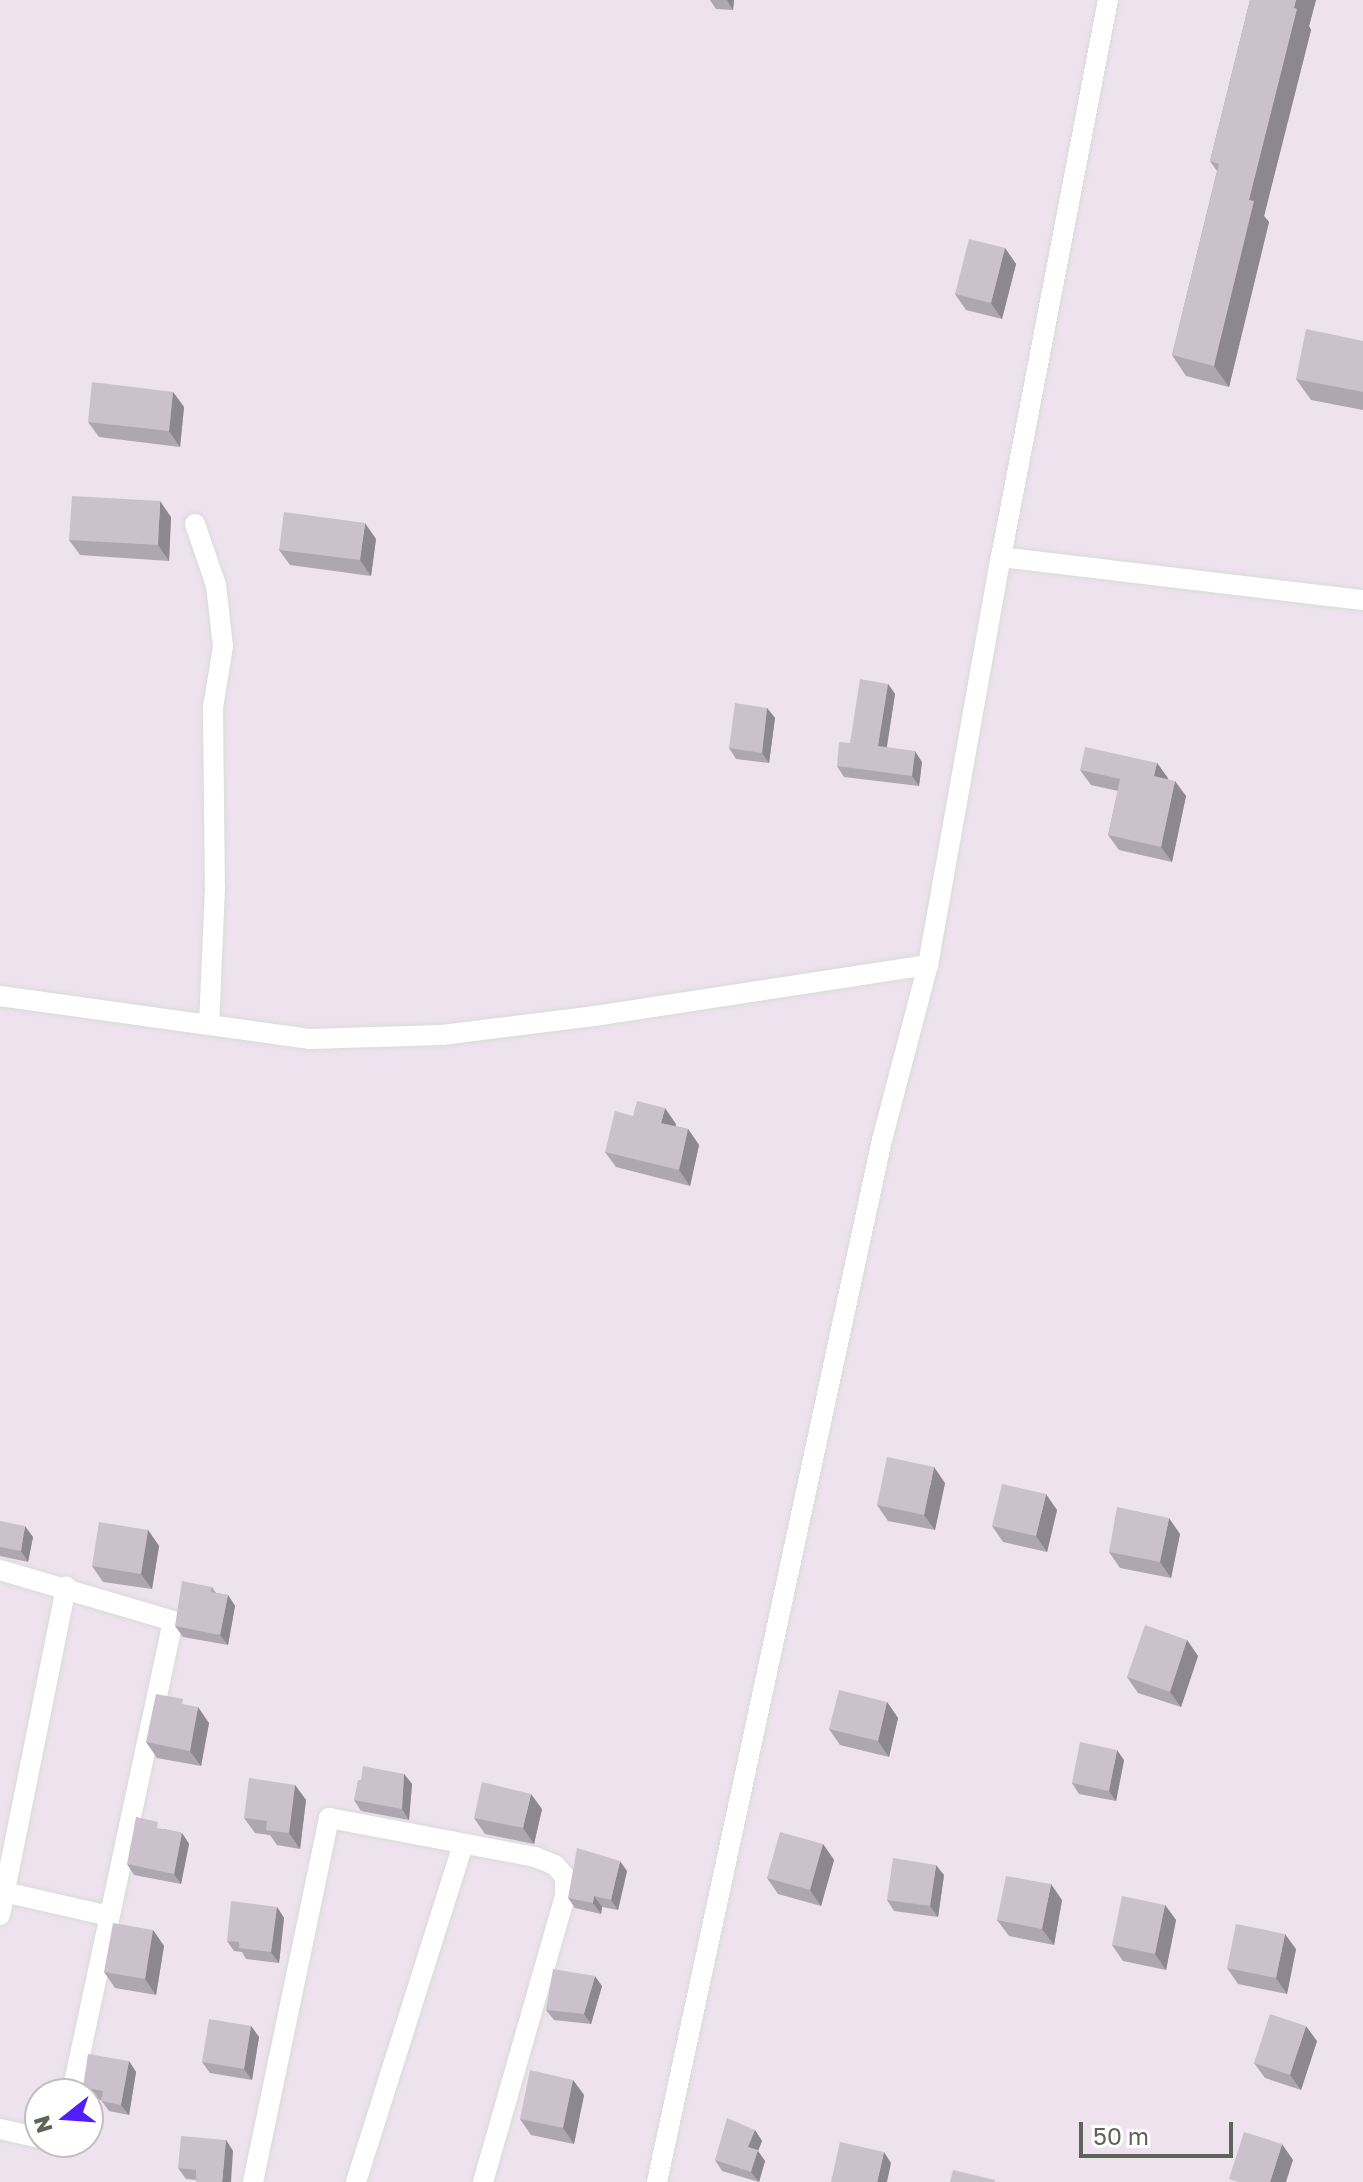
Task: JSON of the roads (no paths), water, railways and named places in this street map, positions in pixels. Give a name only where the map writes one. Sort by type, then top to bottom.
[{"type":"street","points":[[657,2182],[882,1140],[928,965],[1001,557],[1108,0]]},
{"type":"street","points":[[195,524],[216,585],[223,646],[213,708],[215,872],[209,1024]]},
{"type":"street","points":[[1001,557],[1363,600]]},
{"type":"street","points":[[0,996],[309,1039],[442,1035],[594,1016],[928,965]]},
{"type":"street","points":[[0,1570],[173,1621],[75,2078]]},
{"type":"street","points":[[0,1915],[66,1587]]},
{"type":"street","points":[[253,2182],[329,1818],[535,1857],[555,1865],[565,1877],[565,1896],[483,2182]]},
{"type":"street","points":[[356,2182],[463,1844]]},
{"type":"street","points":[[4,1892],[109,1916]]},
{"type":"street","points":[[0,2129],[24,2134]]}]
